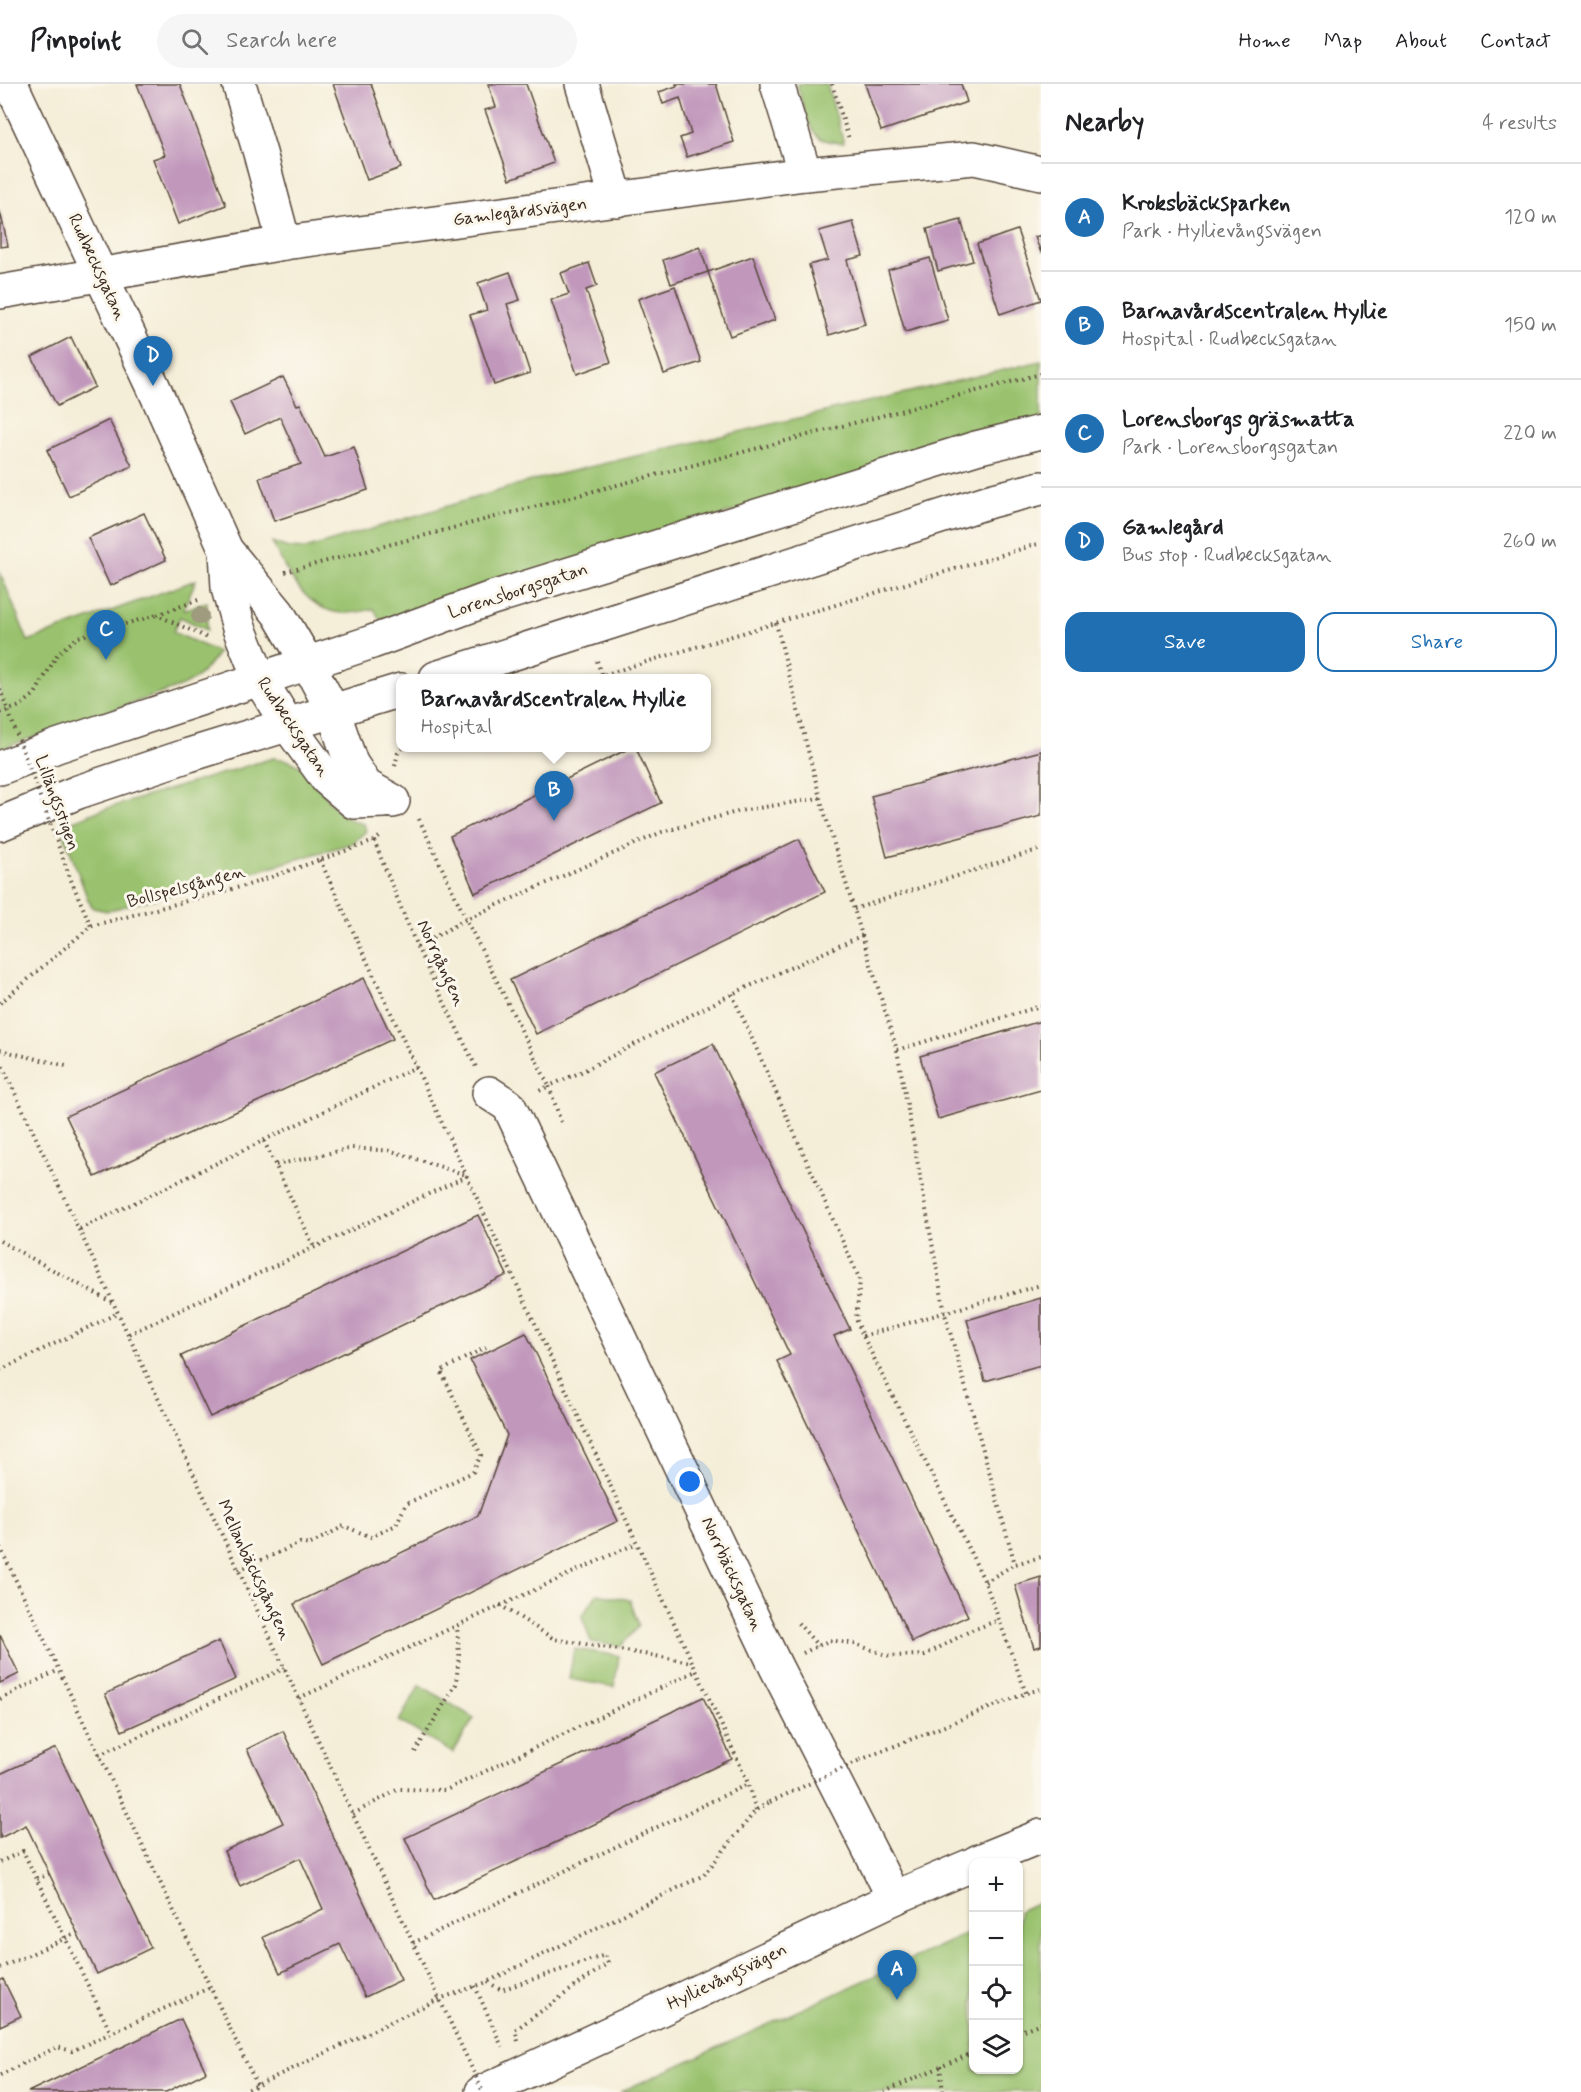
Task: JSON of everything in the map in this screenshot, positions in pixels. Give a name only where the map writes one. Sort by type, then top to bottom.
[{"type":"street","name":"Rudbecksgatan","points":[[11,84],[226,550],[278,613],[333,711],[351,763],[366,786],[393,801],[354,802],[327,779],[287,724],[260,680],[238,628],[228,588],[226,550]]},
{"type":"street","points":[[239,84],[284,243]]},
{"type":"street","points":[[582,84],[617,200]]},
{"type":"street","points":[[777,84],[805,174]]},
{"type":"street","name":"Gamlegårdsvägen","points":[[0,292],[284,243],[805,174],[974,158],[1041,173]]},
{"type":"street","name":"Lorensborgsgatan","points":[[0,768],[57,746],[308,664],[489,599],[976,448],[1041,432]]},
{"type":"street","points":[[449,674],[990,501],[1041,488]]},
{"type":"street","points":[[0,824],[78,792],[287,724],[396,692]]},
{"type":"street","name":"Norrbäcksgatan","points":[[499,1100],[776,1667],[894,1898]]},
{"type":"street","name":"Hyllievångsvägen","points":[[987,1858],[1041,1836]]},
{"type":"street","name":"Hyllievångsvägen","points":[[482,2092],[894,1898],[969,1866]]},
{"type":"path","points":[[832,84],[858,168]]},
{"type":"path","points":[[278,574],[1041,374]]},
{"type":"path","points":[[608,674],[1041,543]]},
{"type":"path","points":[[0,713],[20,706],[35,694],[58,653],[78,637],[157,615],[206,597]]},
{"type":"path","points":[[157,615],[213,640]]},
{"type":"path","points":[[776,622],[820,798],[897,1050],[945,1314],[1015,1564]]},
{"type":"path","points":[[597,661],[601,674]]},
{"type":"path","name":"Lillängsstigen","points":[[0,689],[90,926]]},
{"type":"path","points":[[394,772],[399,752]]},
{"type":"path","points":[[417,947],[466,919],[662,832],[740,811],[820,798]]},
{"type":"path","points":[[414,809],[549,1086],[561,1122]]},
{"type":"path","name":"Bollspelsgången","points":[[0,1003],[90,926],[248,885],[374,841],[388,830]]},
{"type":"path","name":"Norrgången","points":[[374,841],[417,947],[499,1100]]},
{"type":"path","points":[[854,909],[1041,849]]},
{"type":"path","points":[[320,860],[748,1784],[756,1810]]},
{"type":"path","points":[[499,1100],[549,1086],[579,1073],[732,994],[863,935]]},
{"type":"path","points":[[732,994],[860,1280],[856,1319],[863,1336],[985,1582],[1026,1693]]},
{"type":"path","points":[[897,1050],[1041,1006]]},
{"type":"path","points":[[0,1050],[66,1066]]},
{"type":"path","name":"Mellanbäcksgången","points":[[0,1060],[482,2092]]},
{"type":"path","points":[[80,1229],[417,1067]]},
{"type":"path","points":[[264,1141],[314,1247]]},
{"type":"path","points":[[276,1165],[352,1148],[392,1150],[467,1176]]},
{"type":"path","points":[[129,1334],[467,1176]]},
{"type":"path","points":[[0,1241],[114,1303]]},
{"type":"path","points":[[863,1336],[1041,1285]]},
{"type":"path","points":[[0,1370],[118,1313]]},
{"type":"path","points":[[239,1570],[300,1543],[309,1545],[344,1526],[371,1537],[396,1525],[406,1504],[473,1472],[481,1455],[441,1371],[486,1347]]},
{"type":"path","points":[[299,1698],[637,1543]]},
{"type":"path","points":[[0,1547],[257,2085]]},
{"type":"path","points":[[985,1582],[1015,1564],[1041,1557]]},
{"type":"path","points":[[500,1605],[554,1639],[692,1662]]},
{"type":"path","points":[[776,1667],[830,1640],[855,1644],[888,1656],[925,1655],[972,1630],[999,1620]]},
{"type":"path","points":[[798,1623],[818,1646]]},
{"type":"path","points":[[415,1752],[456,1684],[459,1655],[456,1626]]},
{"type":"path","points":[[99,1755],[285,1668]]},
{"type":"path","points":[[0,1699],[59,1670]]},
{"type":"path","points":[[353,1814],[399,1789],[446,1790],[696,1671]]},
{"type":"path","points":[[243,2092],[440,1999],[488,1982],[704,1875],[756,1810],[770,1802],[860,1760],[1041,1689]]},
{"type":"path","points":[[413,1943],[748,1784]]},
{"type":"path","points":[[0,1862],[23,1851],[111,2033]]},
{"type":"path","points":[[37,1879],[49,1874]]},
{"type":"path","points":[[0,1968],[77,1933]]},
{"type":"path","points":[[488,1982],[501,1990],[605,1955],[608,1964],[515,2030],[518,2042]]},
{"type":"path","points":[[475,1986],[502,2049]]},
{"type":"path","points":[[0,2075],[57,2047],[72,2051],[211,1987]]},
{"type":"path","points":[[1023,2030],[1041,2023]]},
{"type":"path","points":[[884,2092],[969,2054]]},
{"type":"path","points":[[940,2066],[943,2092]]},
{"type":"green space","points":[[797,84],[827,84],[844,143],[820,138],[812,129]]},
{"type":"green space","points":[[1041,361],[1041,419],[380,620],[374,609],[342,613],[329,611],[318,605],[298,587],[283,565],[272,542],[288,548],[305,549],[534,480]]},
{"type":"green space","points":[[0,572],[28,641],[196,580],[183,610],[207,602],[207,630],[180,617],[173,632],[218,652],[203,672],[182,686],[0,749]]},
{"type":"green space","points":[[273,758],[287,760],[298,765],[308,773],[340,812],[351,820],[364,824],[366,831],[353,843],[221,881],[107,911],[93,908],[61,826],[98,811]]},
{"type":"green space","points":[[597,1594],[630,1600],[639,1626],[621,1646],[591,1642],[582,1616]]},
{"type":"green space","points":[[574,1649],[619,1656],[614,1687],[569,1679]]},
{"type":"green space","points":[[420,1685],[474,1718],[453,1753],[399,1721]]},
{"type":"green space","points":[[1041,1901],[1041,2092],[620,2092],[969,1933],[969,2074],[1023,2074],[1023,1909]]},
{"type":"building","points":[[137,84],[180,84],[226,205],[178,224],[153,159],[165,155]]},
{"type":"building","points":[[333,84],[371,84],[401,168],[367,180]]},
{"type":"building","points":[[488,84],[526,84],[554,163],[510,179],[485,110],[496,107]]},
{"type":"building","points":[[676,84],[716,84],[734,142],[687,157],[680,138],[691,134],[680,98],[663,104],[659,92],[677,86]]},
{"type":"building","points":[[865,84],[961,84],[967,102],[881,131]]},
{"type":"building","points":[[0,211],[8,246],[0,247]]},
{"type":"building","points":[[961,220],[973,261],[938,271],[927,229]]},
{"type":"building","points":[[853,222],[863,256],[847,260],[865,324],[829,335],[809,265],[828,260],[819,231]]},
{"type":"building","points":[[1017,230],[1041,300],[1000,314],[977,244]]},
{"type":"building","points":[[1041,235],[1041,253],[1035,237]]},
{"type":"building","points":[[700,247],[708,272],[671,284],[663,260]]},
{"type":"building","points":[[753,256],[775,320],[730,336],[708,272]]},
{"type":"building","points":[[930,258],[948,320],[905,332],[888,270]]},
{"type":"building","points":[[589,263],[597,286],[586,290],[611,362],[577,374],[551,300],[569,294],[561,273]]},
{"type":"building","points":[[510,272],[520,300],[507,304],[530,373],[494,385],[470,315],[487,310],[478,283]]},
{"type":"building","points":[[675,286],[701,362],[664,374],[638,299]]},
{"type":"building","points":[[71,337],[95,387],[57,406],[32,357]]},
{"type":"building","points":[[283,377],[297,405],[300,404],[325,457],[354,447],[368,490],[274,521],[259,478],[301,464],[280,417],[245,434],[230,402]]},
{"type":"building","points":[[109,420],[132,466],[69,496],[47,450]]},
{"type":"building","points":[[144,513],[166,560],[110,586],[88,538]]},
{"type":"building","points":[[1041,751],[1041,816],[887,857],[871,796]]},
{"type":"building","points":[[622,752],[638,752],[661,803],[475,893],[450,836]]},
{"type":"building","points":[[799,839],[825,892],[536,1034],[510,980]]},
{"type":"building","points":[[364,978],[393,1039],[95,1177],[66,1116]]},
{"type":"building","points":[[1041,1021],[1041,1090],[938,1119],[920,1056]]},
{"type":"building","points":[[713,1044],[850,1329],[834,1336],[968,1616],[912,1642],[777,1361],[790,1355],[654,1072]]},
{"type":"building","points":[[478,1215],[507,1275],[210,1417],[181,1356]]},
{"type":"building","points":[[1041,1298],[1041,1365],[985,1381],[967,1320]]},
{"type":"building","points":[[526,1333],[618,1521],[323,1664],[294,1604],[478,1516],[507,1435],[470,1360]]},
{"type":"building","points":[[1041,1577],[1041,1646],[1034,1648],[1015,1585]]},
{"type":"building","points":[[0,1635],[19,1674],[0,1683]]},
{"type":"building","points":[[219,1641],[236,1679],[122,1731],[105,1694]]},
{"type":"building","points":[[703,1697],[732,1759],[434,1900],[405,1838]]},
{"type":"building","points":[[283,1731],[401,1980],[365,1997],[340,1944],[280,1973],[263,1937],[323,1909],[300,1858],[240,1886],[224,1851],[283,1823],[247,1749]]},
{"type":"building","points":[[56,1748],[151,1948],[97,1974],[26,1825],[0,1838],[0,1774]]},
{"type":"building","points":[[3,1979],[21,2016],[0,2026],[0,1981]]},
{"type":"building","points":[[181,2019],[206,2072],[166,2092],[28,2092]]},
{"type":"place","name":"Gamlegård","points":[[153,386]]},
{"type":"place","name":"Lorensborgs gräsmatta","points":[[106,660]]},
{"type":"place","name":"Barnavårdscentralen Hyllie","points":[[554,821]]},
{"type":"place","name":"Kroksbäcksparken","points":[[897,2000]]}]
